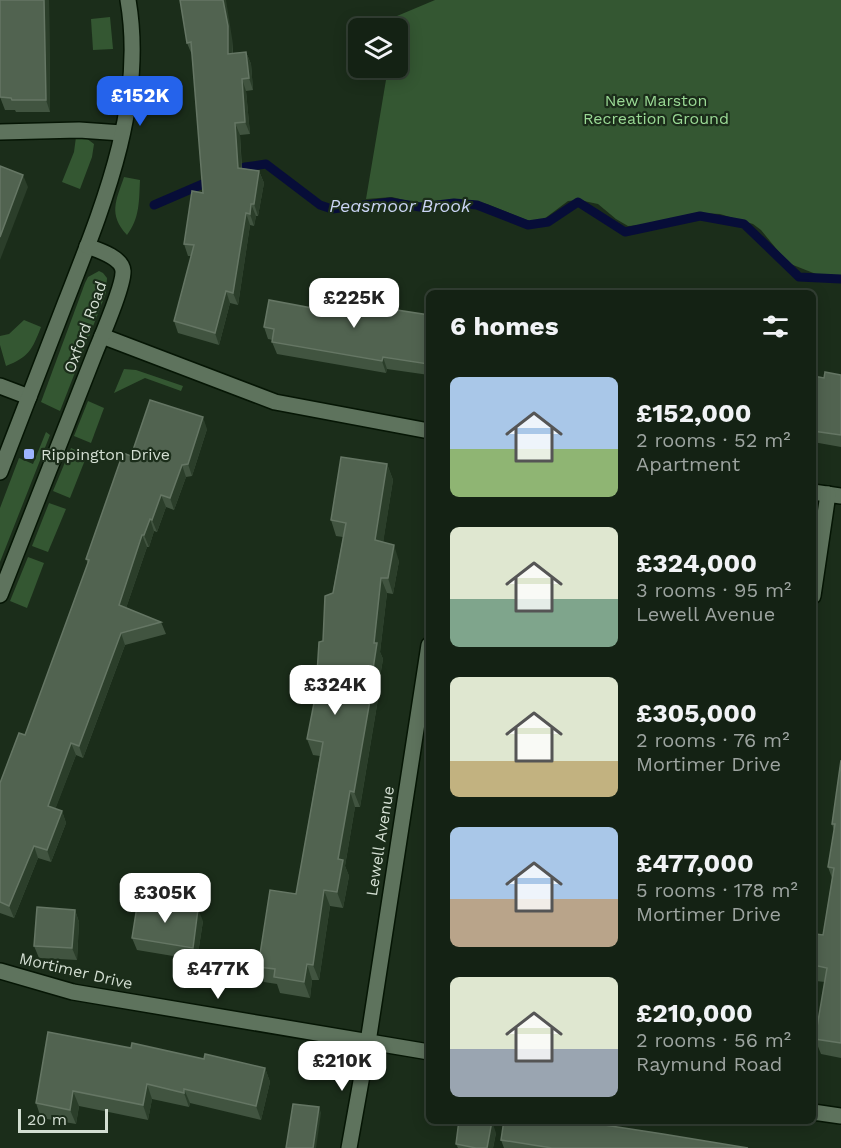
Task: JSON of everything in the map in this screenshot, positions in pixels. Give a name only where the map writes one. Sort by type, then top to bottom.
[{"type":"street","points":[[87,246],[115,165],[129,100],[131,40],[128,0]]},
{"type":"street","points":[[0,132],[79,130],[123,132]]},
{"type":"street","name":"Oxford Road","points":[[0,472],[87,246],[105,253],[119,263],[123,270],[121,281],[102,336],[0,595]]},
{"type":"street","points":[[102,336],[275,402],[426,430]]},
{"type":"street","points":[[0,386],[29,397]]},
{"type":"street","points":[[816,574],[827,494]]},
{"type":"street","name":"Lewell Avenue","points":[[349,1148],[368,1042],[426,665]]},
{"type":"street","name":"Mortimer Drive","points":[[0,971],[73,992],[426,1052]]},
{"type":"street","points":[[816,1112],[841,1116]]},
{"type":"green space","name":"New Marston Recreation Ground","points":[[435,0],[841,0],[841,275],[821,276],[788,263],[761,230],[753,224],[720,214],[701,213],[628,226],[598,204],[579,200],[568,201],[544,219],[532,222],[487,204],[464,200],[424,205],[392,197],[366,199],[386,78],[408,78],[408,18],[396,18]]},
{"type":"green space","points":[[110,17],[113,49],[93,50],[91,19]]},
{"type":"green space","points":[[76,137],[86,138],[94,144],[92,157],[80,189],[62,182],[74,152]]},
{"type":"green space","points":[[124,177],[140,180],[137,215],[127,235],[117,220],[115,207]]},
{"type":"green space","points":[[99,271],[107,278],[106,293],[60,411],[41,402],[85,283],[88,277]]},
{"type":"green space","points":[[24,320],[41,327],[29,352],[6,366],[0,336],[9,334]]},
{"type":"green space","points":[[124,369],[136,370],[183,386],[181,391],[145,378],[114,393]]},
{"type":"green space","points":[[88,401],[104,408],[91,443],[74,436]]},
{"type":"green space","points":[[46,432],[50,435],[0,562],[0,508],[19,458],[33,464]]},
{"type":"green space","points":[[71,448],[87,455],[70,498],[53,491]]},
{"type":"green space","points":[[49,503],[66,509],[48,552],[32,546]]},
{"type":"green space","points":[[28,557],[44,563],[27,608],[10,601]]},
{"type":"building","points":[[0,0],[44,0],[46,100],[12,100],[0,97]]},
{"type":"building","points":[[180,0],[223,0],[228,26],[228,54],[246,52],[249,78],[242,79],[245,122],[235,123],[238,168],[259,171],[254,204],[251,204],[250,214],[246,213],[233,293],[226,291],[215,333],[174,321],[194,245],[184,244],[192,191],[203,193],[191,42],[187,43]]},
{"type":"building","points":[[0,166],[23,175],[0,237]]},
{"type":"building","points":[[358,289],[386,294],[384,308],[426,315],[426,364],[383,357],[382,361],[272,342],[274,329],[264,327],[269,300],[344,314],[346,302],[355,304]]},
{"type":"building","points":[[825,372],[841,375],[841,435],[816,431],[816,377],[824,378]]},
{"type":"building","points":[[150,400],[203,417],[188,464],[182,465],[170,498],[161,495],[152,520],[150,519],[142,535],[119,605],[161,622],[121,633],[79,746],[71,743],[48,806],[62,811],[47,850],[34,846],[9,906],[0,902],[0,783],[19,733],[25,735],[89,560],[86,559],[123,453],[131,456]]},
{"type":"building","points":[[341,457],[387,464],[375,540],[394,545],[388,578],[381,578],[374,643],[377,643],[371,682],[373,683],[354,792],[350,791],[338,859],[343,860],[337,892],[324,890],[313,965],[307,964],[304,982],[274,977],[275,969],[258,967],[270,890],[296,894],[323,742],[307,739],[315,698],[313,698],[319,642],[323,641],[325,596],[333,593],[346,523],[331,520]]},
{"type":"building","points":[[841,760],[841,1043],[816,1039],[827,968],[816,966],[816,934],[823,935],[834,868],[828,867],[835,824],[832,824]]},
{"type":"building","points":[[138,900],[198,909],[193,948],[132,938]]},
{"type":"building","points":[[37,907],[75,910],[72,948],[34,946]]},
{"type":"building","points":[[48,1032],[131,1048],[132,1043],[204,1059],[205,1054],[265,1068],[256,1106],[184,1089],[184,1093],[147,1084],[143,1105],[73,1091],[70,1110],[36,1103]]},
{"type":"building","points":[[293,1104],[319,1107],[313,1148],[286,1148]]},
{"type":"building","points":[[458,1124],[491,1124],[487,1148],[456,1144]]},
{"type":"building","points":[[503,1124],[598,1124],[748,1148],[552,1148],[501,1140]]},
{"type":"waterway","name":"Peasmoor Brook","points":[[231,173],[245,167],[266,164],[320,205],[332,209],[390,202],[420,207],[454,203],[477,205],[528,225],[548,222],[578,202],[625,232],[700,216],[744,224],[799,277],[841,279]]},
{"type":"waterway","name":"Peasmoor Brook","points":[[154,205],[212,180]]},
{"type":"place","name":"Rippington Drive","points":[[29,454]]}]
